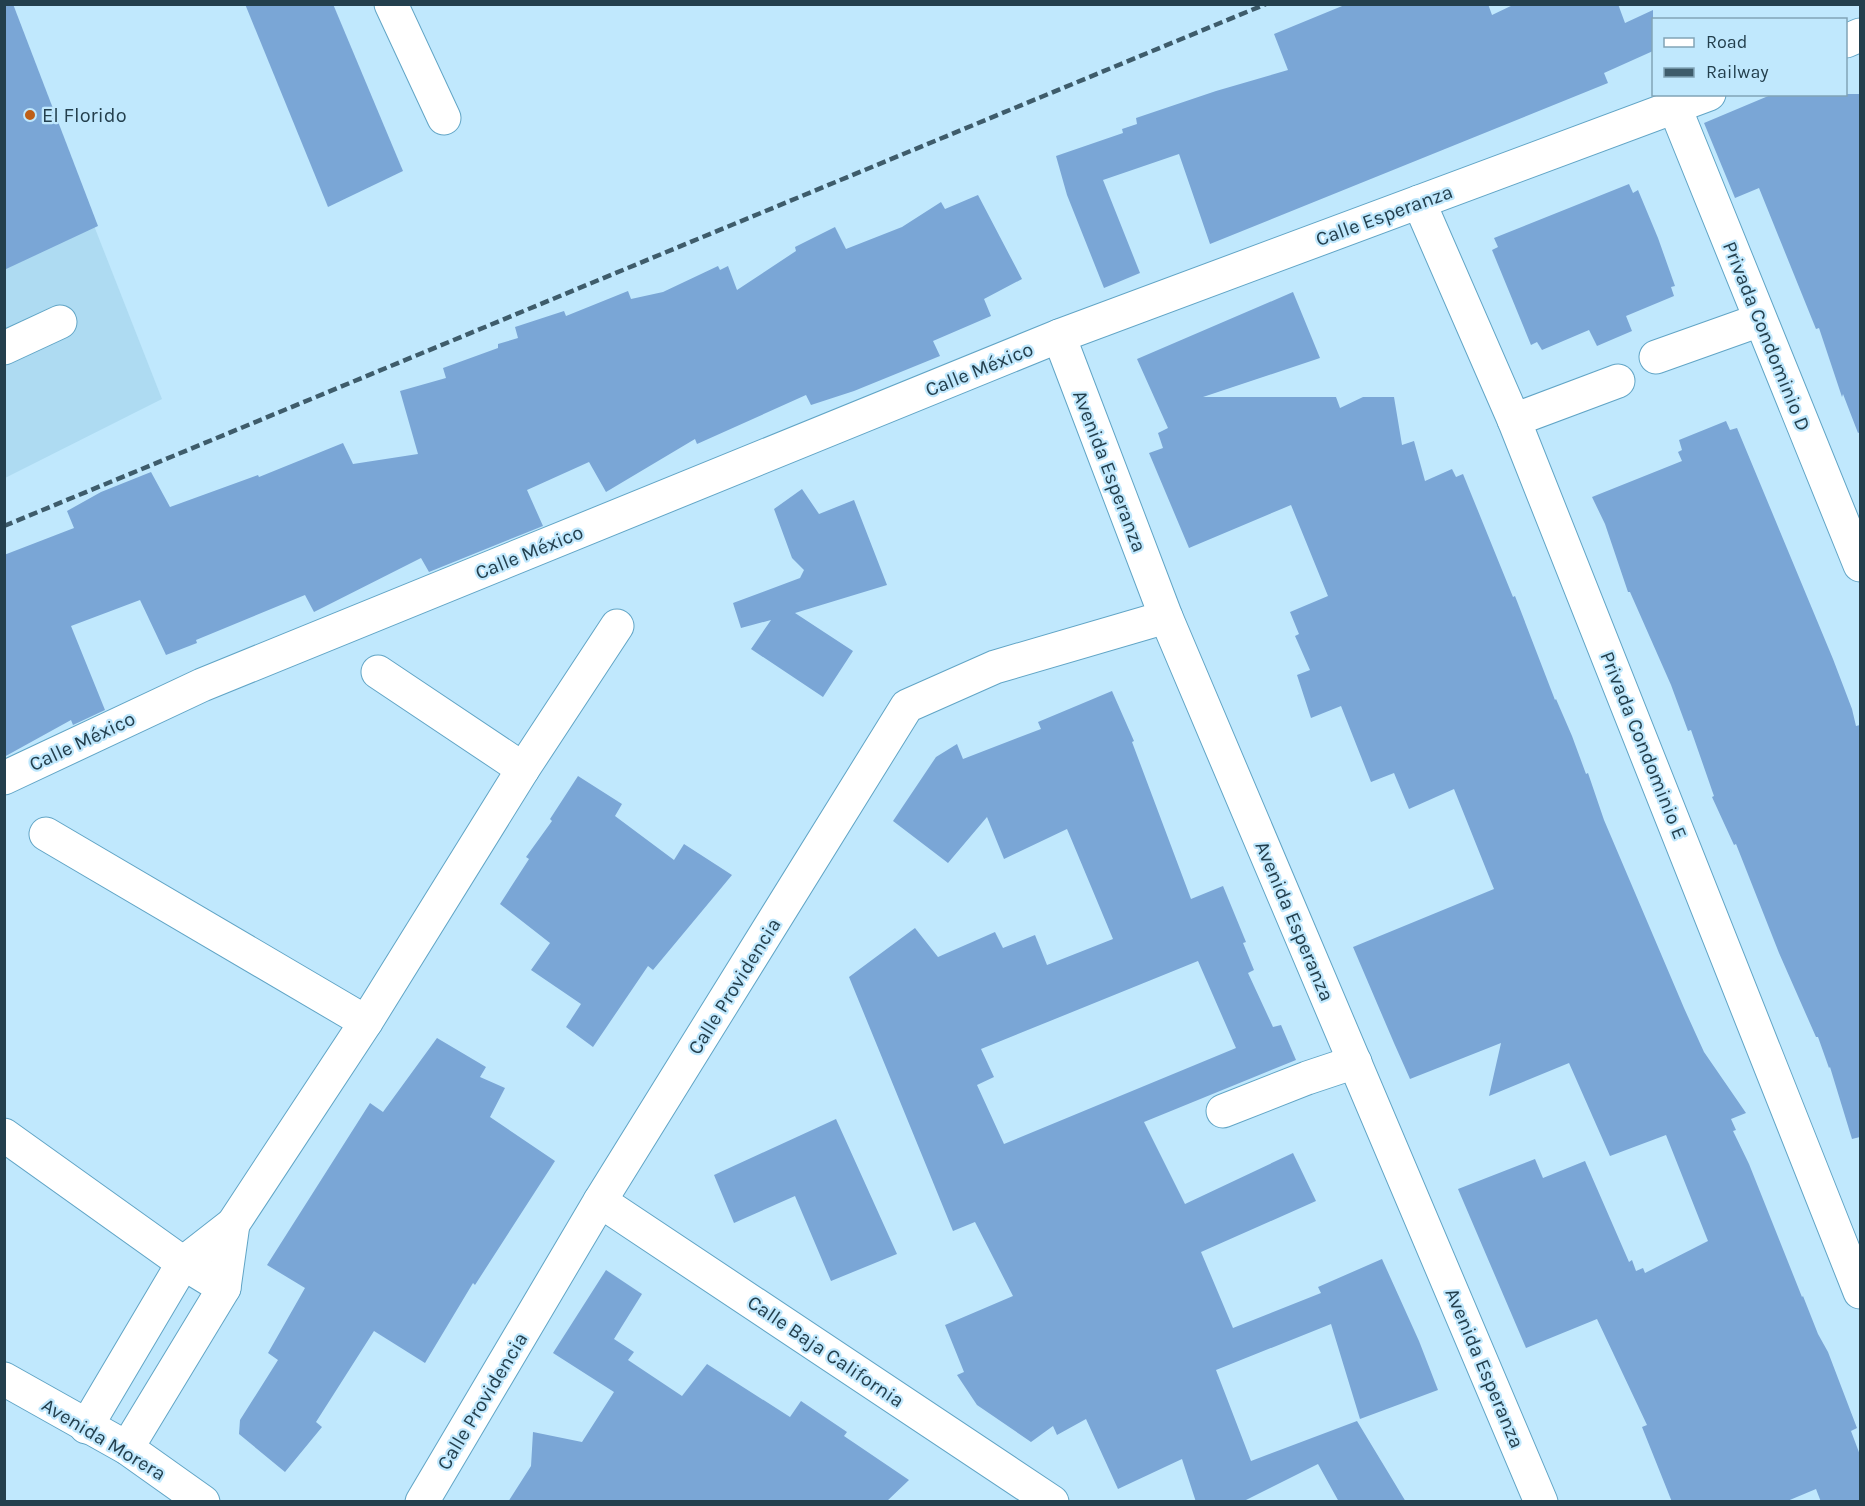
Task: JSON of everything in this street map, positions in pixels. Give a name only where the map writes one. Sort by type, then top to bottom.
[{"type":"street","points":[[391,4],[444,118]]},
{"type":"street","name":"Calle Esperanza","points":[[1059,336],[1704,96]]},
{"type":"street","name":"Privada Condominio D","points":[[1675,108],[1860,565]]},
{"type":"street","name":"Privada Condominio E","points":[[1419,202],[1514,420],[1850,1233],[1860,1292]]},
{"type":"street","points":[[1656,357],[1760,320]]},
{"type":"street","points":[[4,348],[60,322]]},
{"type":"street","name":"Avenida Esperanza","points":[[1059,336],[1166,617],[1541,1502]]},
{"type":"street","name":"Calle México","points":[[4,778],[202,685],[1059,336]]},
{"type":"street","points":[[1514,420],[1618,381]]},
{"type":"street","name":"Calle Providencia","points":[[422,1502],[600,1201],[907,706],[995,667],[1166,617]]},
{"type":"street","points":[[86,1427],[183,1263],[233,1224],[366,1022],[523,768],[617,626]]},
{"type":"street","points":[[378,672],[523,768]]},
{"type":"street","points":[[46,834],[366,1022]]},
{"type":"street","points":[[1223,1111],[1354,1062]]},
{"type":"street","points":[[4,1135],[183,1263],[224,1288]]},
{"type":"street","name":"Calle Baja California","points":[[600,1201],[1052,1502]]},
{"type":"street","points":[[127,1448],[224,1288],[233,1224]]},
{"type":"street","name":"Avenida Morera","points":[[4,1378],[86,1427],[127,1448],[203,1502]]},
{"type":"shaded area","points":[[7,4],[162,399],[5,478],[4,5]]},
{"type":"building","name":"El Florido","points":[[4,4],[13,4],[98,226],[4,270]]},
{"type":"building","points":[[245,4],[333,4],[403,171],[328,207]]},
{"type":"building","points":[[1347,4],[1488,4],[1492,15],[1515,4],[1618,4],[1625,23],[1653,10],[1652,51],[1604,73],[1608,83],[1210,244],[1179,154],[1103,180],[1140,273],[1104,288],[1067,195],[1056,156],[1123,133],[1122,129],[1137,124],[1136,118],[1288,70],[1274,34]]},
{"type":"building","points":[[1860,94],[1860,432],[1858,433],[1843,394],[1842,397],[1819,328],[1816,329],[1759,188],[1735,198],[1704,123],[1768,96]]},
{"type":"building","points":[[1629,184],[1633,193],[1638,190],[1658,238],[1675,286],[1671,287],[1674,296],[1626,316],[1632,331],[1597,346],[1589,330],[1542,350],[1537,342],[1531,345],[1492,250],[1498,247],[1494,238]]},
{"type":"building","points":[[978,195],[1022,279],[984,299],[991,316],[933,341],[940,356],[854,391],[811,405],[806,395],[697,444],[695,439],[606,492],[589,462],[527,490],[543,526],[429,572],[421,558],[314,612],[305,595],[196,640],[197,643],[166,655],[140,600],[71,626],[105,710],[73,725],[71,720],[4,757],[4,555],[74,528],[67,511],[101,492],[151,472],[170,507],[258,475],[259,477],[343,443],[353,464],[418,454],[400,391],[446,378],[443,368],[498,348],[498,344],[518,338],[515,327],[564,311],[566,316],[628,291],[631,299],[663,292],[718,266],[720,270],[728,266],[737,290],[796,251],[795,247],[835,227],[846,249],[902,227],[941,202],[945,209]]},
{"type":"building","points":[[1293,292],[1320,358],[1203,397],[1336,397],[1340,408],[1363,397],[1394,397],[1402,445],[1414,441],[1425,481],[1452,469],[1456,477],[1463,474],[1513,597],[1515,596],[1555,700],[1586,774],[1588,773],[1604,820],[1684,1008],[1704,1052],[1746,1113],[1731,1119],[1736,1130],[1733,1131],[1749,1164],[1802,1297],[1828,1352],[1857,1428],[1851,1431],[1860,1455],[1860,1502],[1821,1502],[1816,1489],[1785,1502],[1672,1502],[1642,1427],[1647,1425],[1597,1319],[1526,1348],[1458,1189],[1535,1159],[1543,1178],[1585,1161],[1629,1262],[1632,1260],[1636,1271],[1643,1268],[1645,1273],[1708,1241],[1666,1135],[1610,1156],[1569,1063],[1489,1096],[1501,1043],[1410,1079],[1394,1043],[1353,947],[1494,889],[1454,789],[1409,809],[1394,773],[1371,782],[1341,706],[1311,718],[1297,675],[1310,670],[1295,636],[1299,634],[1290,612],[1328,596],[1291,505],[1189,548],[1149,453],[1163,448],[1158,433],[1168,428],[1137,359]]},
{"type":"building","points":[[1726,421],[1730,430],[1737,428],[1833,659],[1856,726],[1860,725],[1860,1137],[1852,1139],[1830,1067],[1818,1037],[1816,1037],[1779,953],[1736,844],[1734,845],[1712,797],[1714,796],[1691,730],[1688,731],[1671,685],[1630,592],[1628,592],[1605,524],[1592,497],[1682,461],[1678,452],[1682,450],[1679,440]]},
{"type":"building","points":[[802,489],[819,514],[854,500],[887,585],[795,613],[853,651],[823,697],[751,649],[771,620],[741,628],[733,603],[800,578],[804,570],[792,558],[774,509]]},
{"type":"building","points":[[1112,691],[1134,741],[1132,742],[1191,899],[1223,886],[1246,942],[1243,943],[1254,970],[1248,973],[1273,1027],[1281,1025],[1296,1060],[1144,1122],[1185,1204],[1293,1153],[1316,1201],[1201,1252],[1233,1328],[1321,1293],[1318,1287],[1382,1259],[1438,1390],[1360,1419],[1331,1324],[1216,1370],[1251,1461],[1357,1421],[1406,1502],[1339,1502],[1318,1464],[1242,1502],[1196,1502],[1182,1459],[1118,1489],[1086,1419],[1057,1435],[1053,1426],[1031,1442],[977,1405],[957,1375],[964,1372],[945,1325],[1013,1296],[975,1222],[953,1231],[849,977],[915,928],[938,957],[995,932],[1003,948],[1035,935],[1047,965],[1113,939],[1067,829],[1004,859],[987,817],[948,863],[893,821],[936,757],[957,744],[963,759],[1041,729],[1038,722]],"holes":[[[1198,961],[1236,1048],[1004,1144],[977,1085],[994,1077],[981,1049]]]},
{"type":"building","points":[[578,776],[622,804],[615,816],[674,860],[684,844],[732,875],[653,970],[648,966],[593,1047],[566,1027],[581,1004],[531,970],[550,943],[500,904],[529,859],[526,857],[552,821],[550,819]]},
{"type":"building","points":[[437,1038],[486,1067],[480,1077],[505,1088],[490,1117],[555,1161],[475,1285],[473,1283],[425,1363],[374,1331],[316,1422],[322,1427],[285,1472],[239,1434],[240,1420],[278,1360],[268,1353],[305,1288],[267,1265],[370,1103],[383,1112]]},
{"type":"building","points":[[836,1119],[897,1254],[831,1281],[795,1196],[734,1223],[714,1175]]},
{"type":"building","points":[[606,1270],[642,1294],[614,1339],[634,1352],[628,1360],[682,1396],[707,1364],[790,1417],[801,1401],[847,1432],[844,1436],[909,1480],[886,1502],[508,1502],[531,1466],[533,1432],[582,1442],[614,1392],[553,1353]]},
{"type":"railway","points":[[4,526],[1266,4]]},
{"type":"place","name":"El Florido","points":[[30,115]]}]
